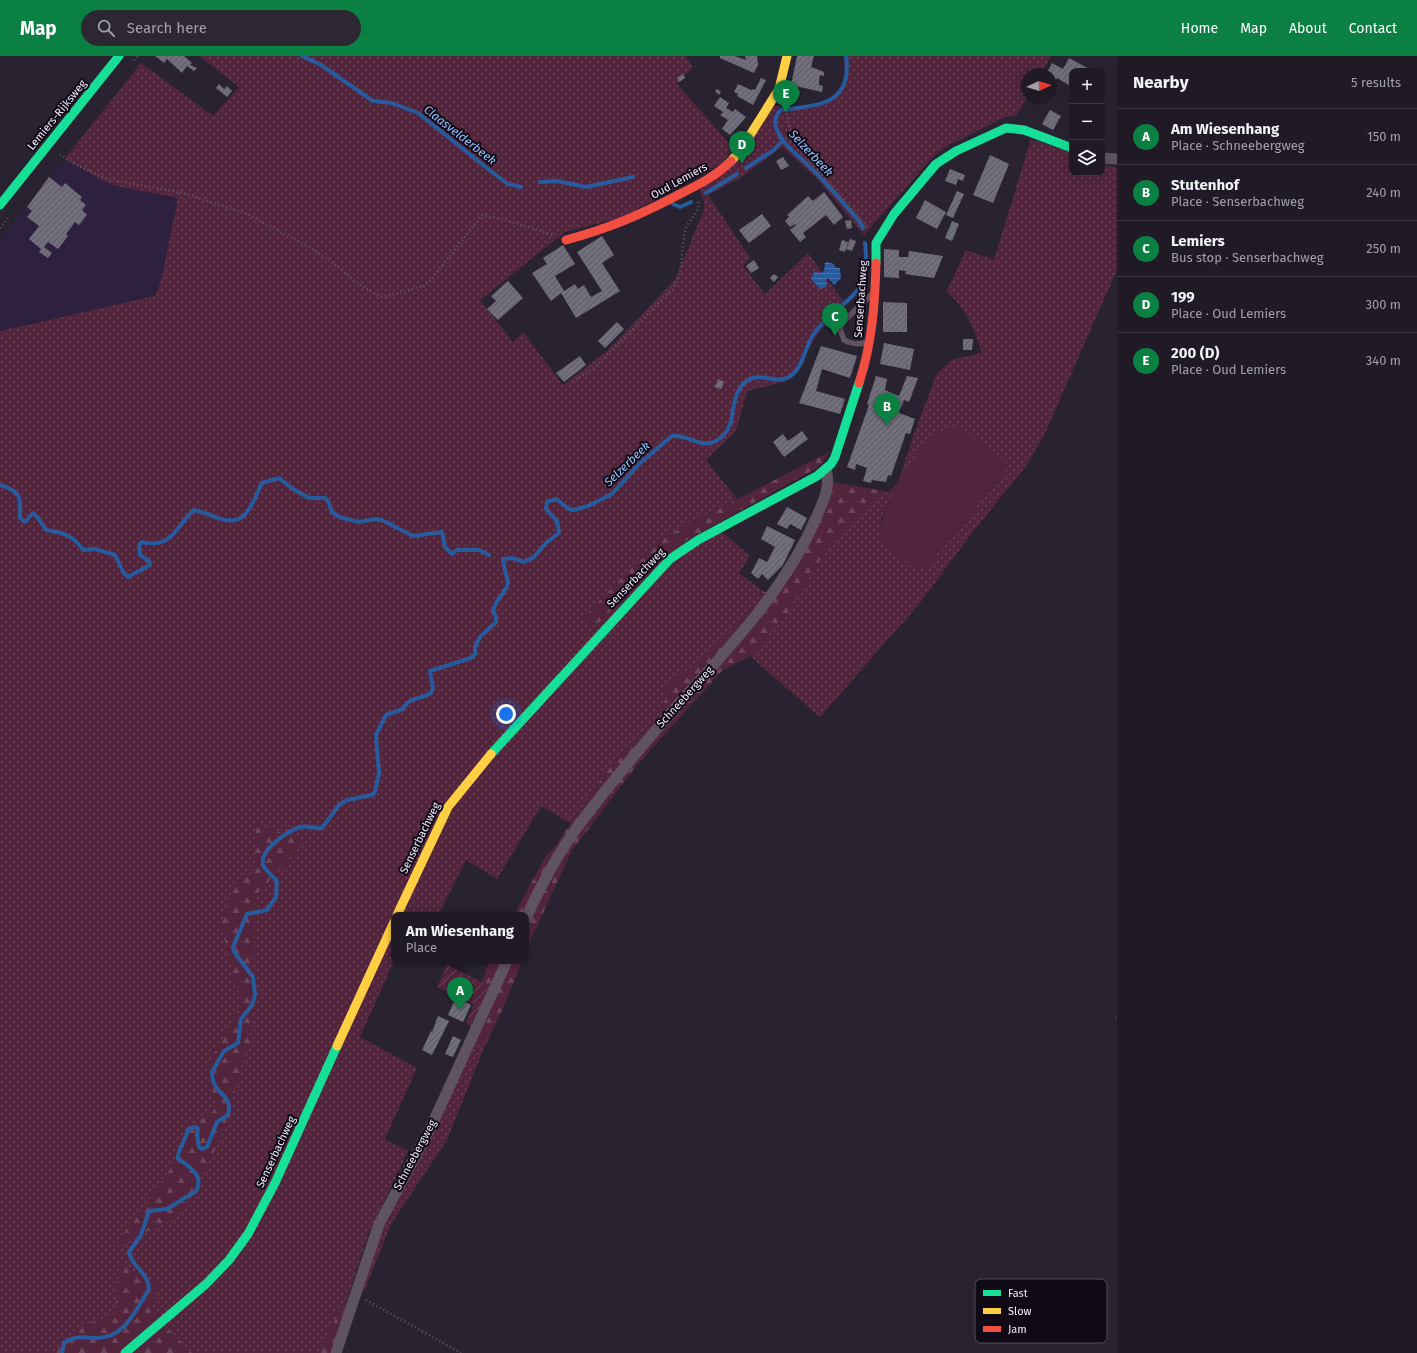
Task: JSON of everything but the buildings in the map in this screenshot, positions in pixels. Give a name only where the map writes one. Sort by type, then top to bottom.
[{"type":"street","name":"Lemiers-Rijksweg","points":[[0,205],[119,56]]},
{"type":"street","name":"Oud Lemiers","points":[[566,240],[603,230],[621,223],[692,189],[723,169],[740,151],[780,89],[787,56]]},
{"type":"street","points":[[877,239],[894,214],[936,164],[956,151],[1006,128],[1024,130],[1069,147]]},
{"type":"street","points":[[1105,158],[1117,159]]},
{"type":"street","name":"Senserbachweg","points":[[398,912],[448,807],[457,795],[474,773],[653,576],[670,559],[698,540],[817,476],[826,469],[835,457],[843,437],[870,342],[875,290],[877,239]]},
{"type":"street","name":"Schneebergweg","points":[[529,912],[545,877],[579,825],[638,750],[741,636],[793,564],[809,534],[825,497],[828,477],[826,469]]},
{"type":"street","name":"Senserbachweg","points":[[125,1353],[206,1284],[229,1260],[248,1234],[275,1183],[391,929]]},
{"type":"street","name":"Schneebergweg","points":[[336,1353],[355,1293],[380,1224],[430,1129],[506,964]]},
{"type":"lane","points":[[870,342],[852,344],[844,340],[840,329],[842,323],[861,306],[875,290]]},
{"type":"path","points":[[785,105],[792,133],[804,154],[877,239]]},
{"type":"path","points":[[61,155],[107,179],[183,194],[247,214],[309,247],[329,260],[363,287],[382,297],[424,286],[434,276],[482,215],[490,216],[566,240]]},
{"type":"path","points":[[573,382],[594,368],[673,288],[678,280],[682,266],[682,243],[687,226],[699,203],[692,189]]},
{"type":"path","points":[[355,1293],[461,1353]]},
{"type":"shaded area","points":[[65,158],[103,181],[116,186],[178,198],[161,281],[155,296],[0,331],[0,241]]},
{"type":"green space","points":[[200,56],[685,56],[693,67],[677,84],[734,149],[720,164],[623,217],[565,232],[480,300],[513,342],[523,332],[563,385],[607,351],[675,280],[704,210],[704,202],[700,190],[773,106],[783,106],[783,110],[809,108],[834,100],[840,94],[845,84],[844,56],[1051,56],[1044,68],[1021,68],[1021,104],[1023,104],[1016,116],[1005,117],[945,147],[932,158],[864,235],[818,180],[782,147],[740,178],[708,195],[750,258],[743,266],[765,294],[808,253],[846,305],[822,328],[787,381],[747,391],[736,431],[706,460],[737,499],[668,535],[642,557],[584,618],[676,545],[722,532],[750,556],[739,573],[763,591],[754,605],[720,643],[695,665],[667,684],[666,698],[659,716],[616,759],[570,823],[541,806],[497,879],[466,860],[440,912],[391,912],[391,964],[393,964],[360,1037],[417,1068],[385,1139],[408,1151],[368,1235],[346,1302],[339,1309],[321,1353],[192,1353],[154,1314],[100,1353],[0,1353],[0,331],[155,296],[161,281],[178,198],[116,186],[103,181],[65,158],[141,63],[213,116],[239,87]]},
{"type":"green space","points":[[1031,139],[1069,152],[1069,176],[1105,176],[1105,165],[1117,168],[1117,270],[1045,433],[1027,465],[971,534],[920,603],[820,717],[750,656],[791,609],[812,572],[844,528],[877,496],[889,492],[898,483],[914,434],[937,373],[952,360],[982,353],[969,319],[960,305],[947,291],[966,250],[994,260]],"holes":[[[939,432],[1006,461],[1004,473],[927,567],[880,522],[891,498],[905,474],[921,451]]]},
{"type":"green space","points":[[960,427],[1006,461],[1004,473],[927,567],[914,569],[884,542],[880,531],[881,524],[890,500],[925,444],[942,431]]},
{"type":"green space","points":[[829,452],[817,468],[666,552],[596,626],[583,618],[642,557],[668,535]]},
{"type":"green space","points":[[833,482],[889,492],[877,496],[844,528],[812,572],[791,609],[750,656],[722,671],[637,765],[572,850],[529,943],[529,912],[516,912],[544,859],[556,845],[616,759],[659,716],[666,698],[667,684],[695,665],[720,643],[754,605],[763,591],[776,598],[794,567]]},
{"type":"green space","points":[[256,824],[306,841],[256,895],[250,1038],[220,1141],[178,1216],[114,1248],[169,1171],[196,1120],[218,1109],[206,1068],[241,1005],[221,926],[233,887],[254,872]]},
{"type":"green space","points":[[488,964],[521,964],[504,1006],[484,1048],[474,1041],[497,989],[482,982]]},
{"type":"green space","points":[[447,965],[490,986],[471,1026],[466,1023],[474,1004],[437,987]]},
{"type":"green space","points":[[474,1041],[484,1048],[447,1140],[391,1224],[364,1292],[362,1287],[382,1228]]},
{"type":"green space","points":[[119,1264],[159,1284],[149,1315],[154,1314],[192,1353],[51,1353],[81,1326],[115,1314]]},
{"type":"green space","points":[[346,1302],[357,1305],[339,1353],[321,1353],[339,1309]]},
{"type":"water","points":[[827,262],[834,264],[836,268],[840,268],[841,278],[834,285],[828,278],[825,281],[827,283],[826,287],[820,289],[811,279],[814,272],[820,273],[824,271],[825,263]]},
{"type":"waterway","name":"Claasvelderbeek","points":[[302,56],[321,65],[373,101],[392,103],[418,113],[508,184],[521,187]]},
{"type":"waterway","name":"Selzerbeek","points":[[846,56],[847,72],[844,85],[838,94],[830,100],[819,104],[781,110],[777,115],[775,124],[784,142],[829,186],[859,221],[863,228]]},
{"type":"waterway","name":"Claasvelderbeek","points":[[746,168],[774,150],[783,140]]},
{"type":"waterway","name":"Claasvelderbeek","points":[[706,193],[737,174]]},
{"type":"waterway","name":"Claasvelderbeek","points":[[540,182],[557,181],[586,187],[633,177]]},
{"type":"waterway","name":"Claasvelderbeek","points":[[673,204],[680,207],[691,202]]},
{"type":"waterway","name":"Selzerbeek","points":[[62,1353],[64,1343],[71,1339],[104,1337],[113,1334],[121,1329],[134,1314],[149,1289],[146,1278],[130,1257],[129,1252],[141,1235],[149,1211],[167,1209],[196,1191],[198,1186],[197,1176],[186,1164],[178,1159],[188,1129],[196,1127],[198,1129],[197,1135],[199,1147],[202,1149],[207,1147],[217,1122],[228,1115],[228,1102],[215,1086],[212,1072],[224,1051],[238,1043],[241,1019],[252,1005],[255,995],[253,977],[235,953],[233,947],[247,914],[267,910],[276,897],[277,882],[263,865],[265,853],[282,837],[295,829],[300,827],[322,828],[339,805],[347,800],[372,795],[375,792],[379,773],[376,735],[386,715],[403,709],[408,702],[431,693],[433,688],[430,671],[471,658],[475,654],[475,647],[480,637],[496,622],[496,617],[493,611],[494,606],[507,587],[508,583],[503,559],[513,558],[524,562],[534,557],[546,543],[559,533],[557,521],[546,509],[547,502],[556,499],[569,509],[574,510],[588,506],[612,494],[639,464],[672,436],[683,437],[705,443],[716,441],[723,435],[731,423],[734,402],[740,388],[752,378],[783,379],[794,373],[798,369],[810,340],[818,328],[859,289],[866,273],[865,243]]},
{"type":"waterway","points":[[0,485],[7,487],[16,493],[20,500],[20,518],[25,522],[33,513],[46,530],[57,532],[72,538],[83,550],[95,549],[115,555],[123,572],[128,577],[150,565],[149,561],[140,555],[139,545],[142,542],[161,542],[167,539],[194,510],[218,518],[236,520],[247,512],[262,483],[279,478],[293,489],[309,498],[325,498],[328,501],[332,512],[339,517],[359,522],[376,519],[382,520],[413,536],[442,532],[445,547],[452,554],[457,550],[479,550],[489,555]]},
{"type":"traffic: fast","points":[[0,205],[119,56]]},
{"type":"traffic: fast","points":[[876,263],[876,243],[894,214],[936,164],[956,151],[1006,128],[1024,130],[1069,147]]},
{"type":"traffic: fast","points":[[491,754],[670,559],[698,540],[817,476],[831,464],[835,457],[859,383]]},
{"type":"traffic: fast","points":[[125,1353],[206,1284],[229,1260],[248,1234],[275,1183],[337,1046]]},
{"type":"traffic: slow","points":[[731,161],[740,151],[779,89],[787,56]]},
{"type":"traffic: slow","points":[[398,912],[448,807],[491,754]]},
{"type":"traffic: slow","points":[[337,1046],[391,929]]},
{"type":"traffic: jam","points":[[566,240],[611,226],[652,208],[707,180],[731,161]]},
{"type":"traffic: jam","points":[[859,383],[870,339],[875,294],[876,263]]},
{"type":"place","name":"200 (D)","points":[[786,113]]},
{"type":"place","name":"199","points":[[742,164]]},
{"type":"place","name":"Lemiers","points":[[835,336]]},
{"type":"place","name":"Stutenhof","points":[[887,426]]},
{"type":"place","name":"Am Wiesenhang","points":[[460,1010]]}]
